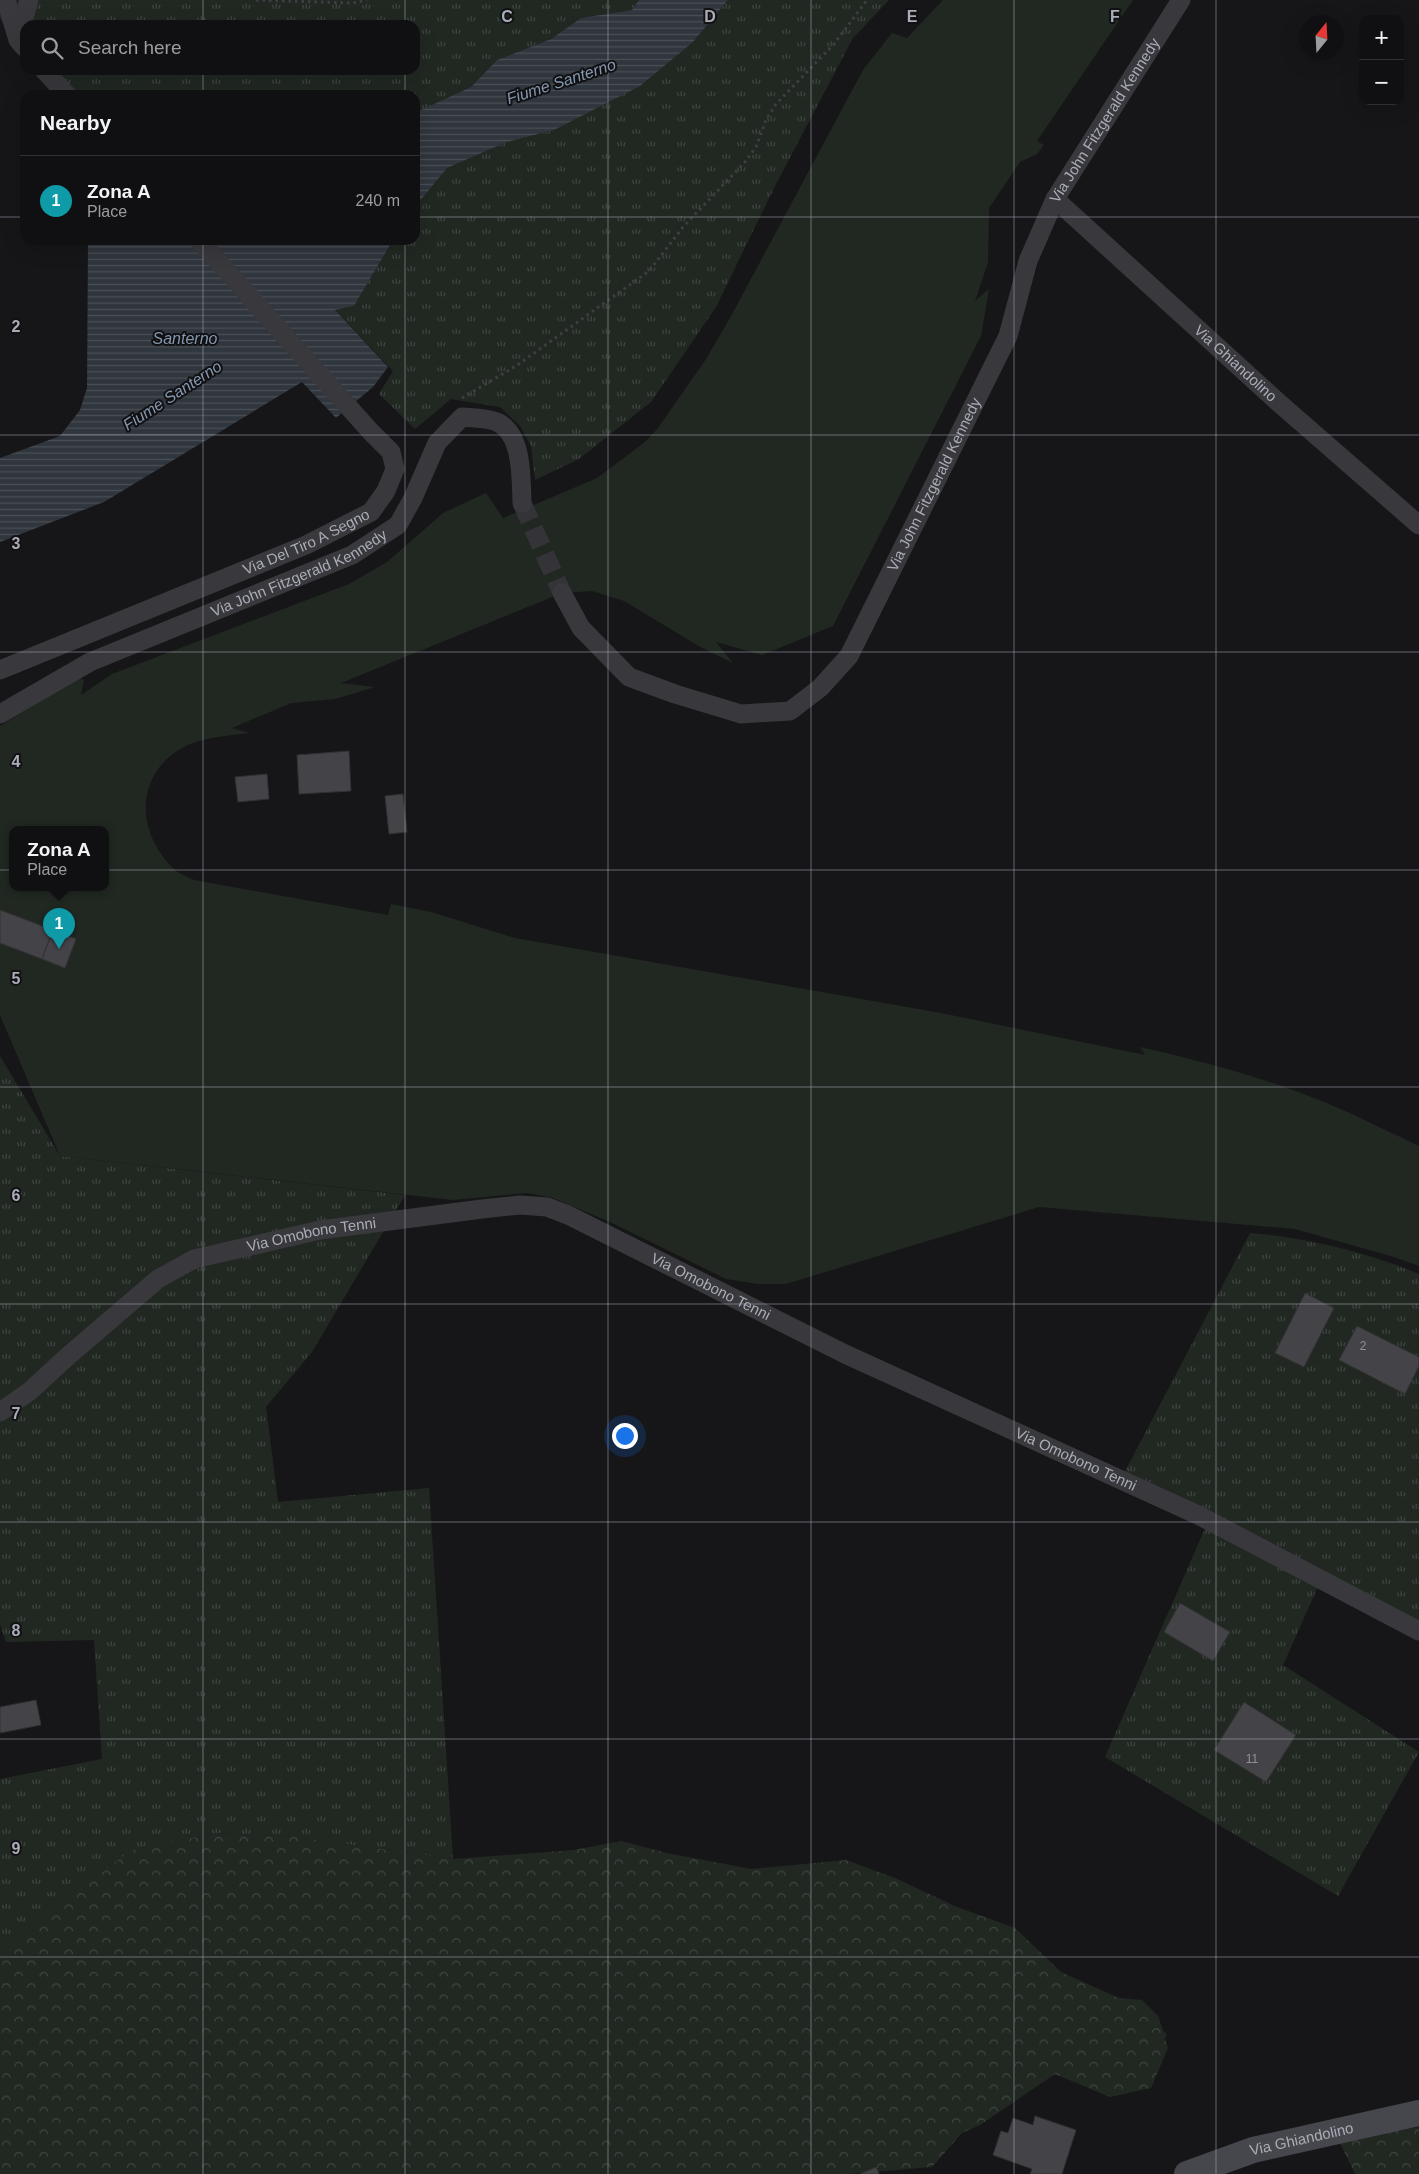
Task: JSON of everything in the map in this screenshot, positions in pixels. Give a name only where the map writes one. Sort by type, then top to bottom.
[{"type":"street","points":[[6,0],[20,38]]},
{"type":"street","points":[[25,20],[28,0]]},
{"type":"street","name":"Via John Fitzgerald Kennedy","points":[[562,593],[581,628],[629,676],[675,694],[741,714],[790,711],[820,688],[849,656],[1008,336],[1028,261],[1055,199],[1181,0]]},
{"type":"street","points":[[49,75],[63,90]]},
{"type":"street","name":"Via Ghiandolino","points":[[1055,199],[1258,384],[1419,525]]},
{"type":"street","name":"Via Del Tiro A Segno","points":[[0,670],[306,545],[371,512],[386,490],[395,469],[391,452],[358,418],[203,245]]},
{"type":"street","name":"Via John Fitzgerald Kennedy","points":[[0,714],[90,662],[352,555],[398,526],[414,498],[437,443],[462,418],[497,422],[513,436],[521,471],[522,503]]},
{"type":"street","name":"Via Omobono Tenni","points":[[0,1412],[30,1391],[158,1279],[194,1258],[320,1230],[482,1208],[520,1205],[547,1207],[568,1215],[845,1354],[1198,1515],[1419,1631]]},
{"type":"street","name":"Via Ghiandolino","points":[[1187,2174],[1253,2150],[1419,2113]]},
{"type":"path","points":[[256,0],[353,3],[366,0]]},
{"type":"path","points":[[460,399],[474,389],[516,366],[649,271],[683,226],[745,162],[756,147],[766,120],[776,104],[834,44],[867,0]]},
{"type":"green space","points":[[0,0],[639,0],[632,10],[581,18],[551,39],[497,60],[471,87],[420,112],[420,90],[56,90],[45,75],[420,75],[420,20],[20,20],[20,27],[8,33],[0,18]]},
{"type":"green space","points":[[728,0],[889,0],[853,38],[775,186],[716,307],[651,402],[579,459],[535,480],[531,446],[520,426],[500,407],[451,399],[415,429],[379,394],[393,371],[335,310],[354,306],[390,245],[420,245],[420,201],[447,168],[507,142],[554,130],[693,42]]},
{"type":"green space","points":[[943,0],[1133,0],[1037,141],[1044,145],[1037,154],[1020,162],[989,208],[988,262],[975,301],[989,289],[981,336],[833,626],[762,655],[716,642],[733,663],[702,648],[624,601],[592,591],[562,593],[341,683],[375,687],[335,699],[291,703],[232,728],[249,733],[206,739],[182,748],[166,760],[155,774],[148,789],[147,823],[153,839],[162,855],[174,869],[194,880],[388,915],[391,904],[431,912],[515,938],[941,1013],[1145,1055],[1140,1047],[1215,1065],[1264,1080],[1336,1107],[1419,1146],[1419,1266],[1295,1229],[1039,1207],[786,1284],[758,1284],[726,1279],[610,1222],[553,1198],[527,1193],[453,1200],[60,1156],[0,1015],[0,726],[78,678],[84,680],[81,695],[112,674],[349,584],[387,562],[443,513],[486,493],[503,518],[597,478],[645,442],[658,428],[706,359],[730,318],[863,70],[892,33],[907,38]]},
{"type":"green space","points":[[0,1056],[60,1156],[405,1195],[312,1352],[266,1407],[278,1502],[429,1488],[453,1859],[295,1837],[217,1833],[132,1850],[70,1897],[0,1962],[0,1779],[102,1759],[94,1640],[6,1642],[0,1624]]},
{"type":"green space","points":[[1250,1233],[1293,1238],[1336,1247],[1378,1259],[1419,1274],[1419,1636],[1320,1582],[1283,1665],[1419,1752],[1338,1896],[1105,1757],[1207,1524],[1120,1481]]},
{"type":"green space","points":[[217,1833],[295,1837],[453,1859],[574,1850],[621,1841],[667,1853],[751,1869],[846,1860],[895,1878],[957,1907],[1015,1928],[1061,1972],[1119,1998],[1142,2000],[1158,2016],[1163,2031],[1167,2034],[1165,2039],[1168,2048],[1151,2088],[1110,2097],[1055,2074],[980,2125],[962,2133],[932,2167],[849,2174],[0,2174],[0,1955],[84,1880],[100,1874],[131,1850]]},
{"type":"green space","points":[[1419,2127],[1419,2174],[1355,2174],[1339,2141]]},
{"type":"water","name":"Fiume Santerno","points":[[639,0],[728,0],[693,42],[640,86],[554,130],[507,142],[447,168],[420,201],[420,111],[471,87],[497,60],[551,39],[581,18],[632,10]]},
{"type":"water","name":"Santerno","points":[[88,245],[390,245],[354,306],[335,310],[388,367],[373,387],[336,418],[302,382],[104,502],[0,542],[0,458],[60,436],[80,410],[87,388]]},
{"type":"building","points":[[349,751],[351,791],[299,794],[297,755]]},
{"type":"building","points":[[267,774],[269,799],[238,802],[235,777]]},
{"type":"building","points":[[403,794],[407,832],[389,834],[385,796]]},
{"type":"building","points":[[0,910],[76,939],[65,968],[0,943]]},
{"type":"building","points":[[0,910],[53,930],[42,959],[0,943]]},
{"type":"building","points":[[53,930],[76,939],[65,968],[42,959]]},
{"type":"building","points":[[1305,1293],[1334,1308],[1304,1367],[1275,1353]]},
{"type":"building","points":[[1357,1326],[1419,1357],[1419,1366],[1405,1394],[1339,1360]]},
{"type":"building","points":[[1180,1603],[1230,1632],[1213,1661],[1164,1632]]},
{"type":"building","points":[[36,1700],[41,1725],[0,1733],[0,1707]]},
{"type":"building","points":[[1244,1702],[1296,1735],[1266,1782],[1214,1750]]},
{"type":"building","points":[[1035,2116],[1076,2130],[1062,2174],[1030,2174],[1032,2169],[993,2155],[1001,2131],[1008,2133],[1013,2118],[1033,2125]]},
{"type":"building","points":[[876,2167],[879,2174],[860,2174]]},
{"type":"tunnel","points":[[522,503],[562,593]]},
{"type":"place","name":"Zona A","points":[[59,949]]}]
